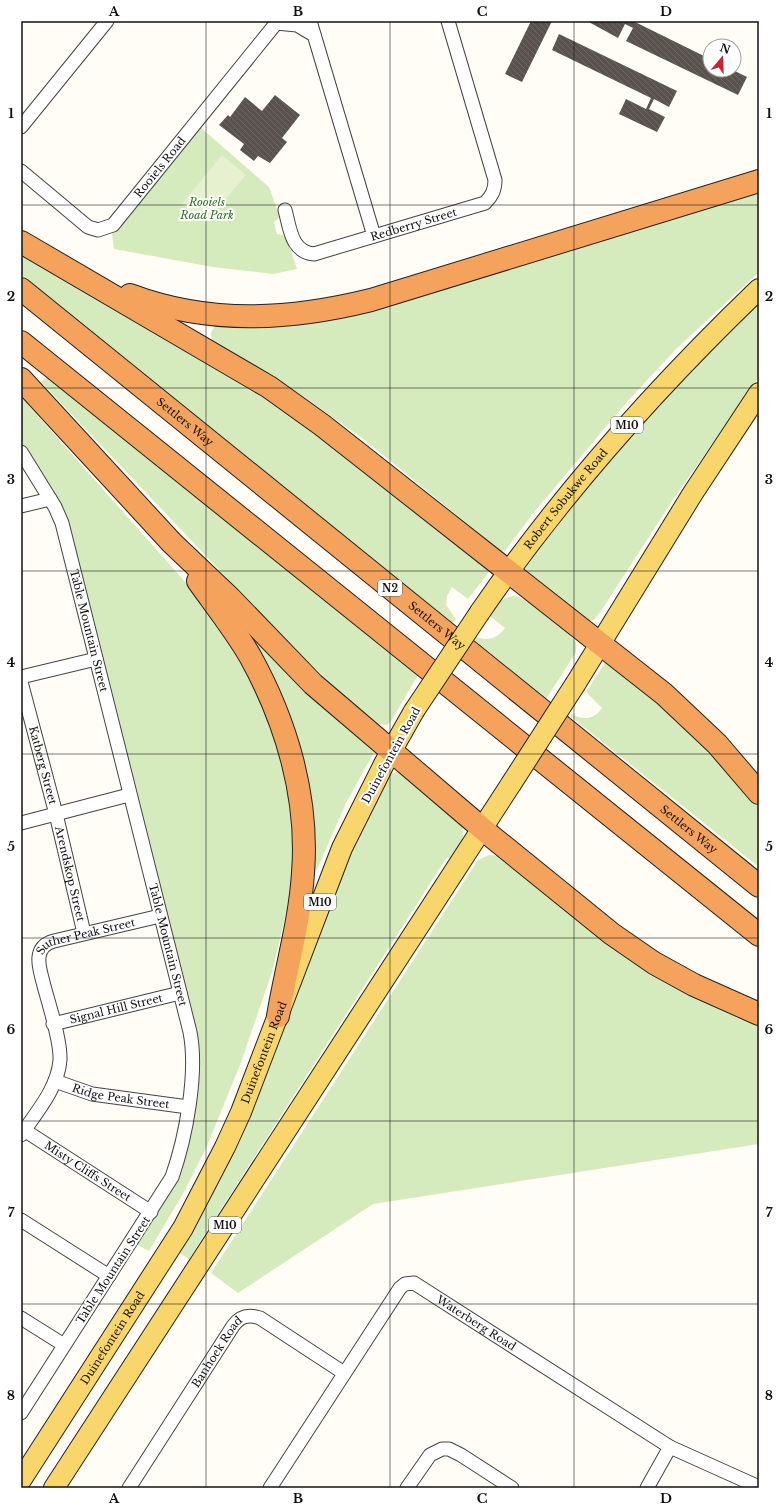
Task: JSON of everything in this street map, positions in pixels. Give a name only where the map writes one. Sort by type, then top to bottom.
[{"type":"highway","points":[[82,277],[141,299],[202,313],[254,317],[311,313],[371,300],[759,181]]},
{"type":"highway","points":[[21,242],[269,387],[352,447],[600,645],[664,694],[690,717],[732,760],[759,793]]},
{"type":"highway","name":"Settlers Way","points":[[21,290],[759,886]]},
{"type":"highway","points":[[21,342],[759,935]]},
{"type":"highway","points":[[21,379],[172,543],[230,598],[313,684],[482,828],[612,934],[654,963],[694,984],[759,1014]]},
{"type":"highway","points":[[172,543],[250,655],[270,697],[286,739],[298,782],[303,822],[304,871],[297,919],[278,1016]]},
{"type":"main road","name":"Robert Sobukwe Road","points":[[480,612],[508,572],[569,493],[623,429],[699,347],[759,289]]},
{"type":"main road","name":"M10","points":[[54,1488],[511,784],[600,645],[693,493],[759,393]]},
{"type":"main road","name":"Duinefontein Road","points":[[21,1480],[183,1228],[200,1197],[241,1112],[330,874],[356,819],[391,751],[414,711],[480,612]]},
{"type":"street","points":[[21,127],[107,21]]},
{"type":"street","name":"Redberry Street","points":[[310,21],[374,236],[485,203],[494,191],[493,173],[448,21]]},
{"type":"street","points":[[277,22],[297,25],[314,35]]},
{"type":"street","name":"Rooiels Road","points":[[21,171],[88,227],[98,230],[113,225],[277,22]]},
{"type":"street","points":[[284,210],[296,246],[301,251],[314,254],[374,236]]},
{"type":"street","name":"Table Mountain Street","points":[[21,452],[50,499],[62,523],[193,1046],[188,1107],[182,1144],[175,1170],[151,1212],[21,1412]]},
{"type":"street","points":[[21,506],[50,499]]},
{"type":"street","points":[[21,677],[96,659]]},
{"type":"street","name":"Katberg Street","points":[[21,682],[56,814],[21,823]]},
{"type":"street","points":[[56,814],[129,795]]},
{"type":"street","name":"Arendskop Street","points":[[56,814],[84,933]]},
{"type":"street","name":"Suther Peak Street","points":[[23,1133],[55,1080],[60,1059],[39,964],[40,953],[45,945],[49,942],[84,933],[160,916]]},
{"type":"street","name":"Signal Hill Street","points":[[53,1024],[180,993]]},
{"type":"street","name":"Ridge Peak Street","points":[[55,1080],[92,1094],[188,1107]]},
{"type":"street","name":"Misty Cliffs Street","points":[[23,1133],[151,1212]]},
{"type":"street","points":[[21,1220],[109,1276]]},
{"type":"street","name":"Waterberg Road","points":[[270,1488],[400,1288],[405,1284],[414,1284],[670,1447],[759,1487]]},
{"type":"street","name":"Banhoek Road","points":[[129,1488],[233,1326],[242,1317],[249,1316],[260,1318],[344,1373]]},
{"type":"street","points":[[21,1318],[64,1345]]},
{"type":"street","points":[[647,1488],[670,1447]]},
{"type":"street","points":[[407,1488],[430,1454],[442,1449],[449,1449],[461,1455],[512,1488]]},
{"type":"green space","name":"Rooiels Road Park","points":[[200,127],[269,187],[280,217],[274,222],[277,234],[286,236],[297,269],[273,274],[213,267],[114,249],[112,234]]},
{"type":"green space","points":[[222,155],[246,175],[206,223],[182,204]]},
{"type":"green space","points":[[759,190],[759,272],[676,349],[626,403],[534,512],[505,551],[501,551],[362,438],[301,395],[214,343],[211,338],[211,333],[217,325],[262,326]]},
{"type":"green space","points":[[21,251],[291,412],[444,536],[484,565],[489,572],[468,599],[452,587],[447,596],[446,605],[456,619],[453,623],[21,275]]},
{"type":"green space","points":[[759,300],[759,377],[672,501],[601,611],[594,620],[588,621],[523,568],[610,456]]},
{"type":"green space","points":[[48,376],[418,675],[391,721],[387,725],[378,724],[364,713],[297,652],[41,382]]},
{"type":"green space","points":[[21,397],[195,593],[233,644],[272,721],[290,794],[294,859],[287,908],[273,969],[240,1065],[207,1146],[184,1192],[149,1251],[136,1244],[178,1176],[191,1019],[68,518],[61,504],[21,443]]},
{"type":"green space","points":[[514,596],[522,598],[539,608],[564,629],[576,642],[576,652],[546,699],[472,638],[474,636],[487,639],[495,637],[502,632],[505,628],[488,615],[499,602]]},
{"type":"green space","points":[[250,638],[252,638],[314,699],[374,752],[346,803],[315,874],[311,872]]},
{"type":"green space","points":[[607,660],[675,715],[725,766],[759,808],[759,867],[570,716],[572,714],[580,718],[592,717],[602,708],[586,692]]},
{"type":"green space","points":[[397,772],[460,823],[463,833],[461,842],[451,859],[447,857],[189,1259],[178,1252],[219,1180],[249,1119],[274,1056],[343,863],[390,774]]},
{"type":"green space","points":[[489,855],[499,856],[759,1023],[759,1144],[373,1204],[238,1293],[211,1273],[478,860]]},
{"type":"building","points":[[531,21],[552,21],[522,82],[505,74]]},
{"type":"building","points":[[587,21],[633,21],[702,55],[702,78],[626,41],[633,28],[625,24],[618,38]]},
{"type":"building","points":[[559,34],[677,91],[669,107],[654,99],[649,109],[665,117],[657,132],[619,114],[626,99],[646,109],[651,98],[552,50]]},
{"type":"building","points":[[742,74],[747,77],[738,95],[703,78],[742,78]]},
{"type":"building","points":[[275,95],[300,115],[282,138],[287,142],[270,163],[258,156],[254,161],[240,150],[244,144],[219,125],[228,115],[230,117],[245,97],[262,111]]}]
